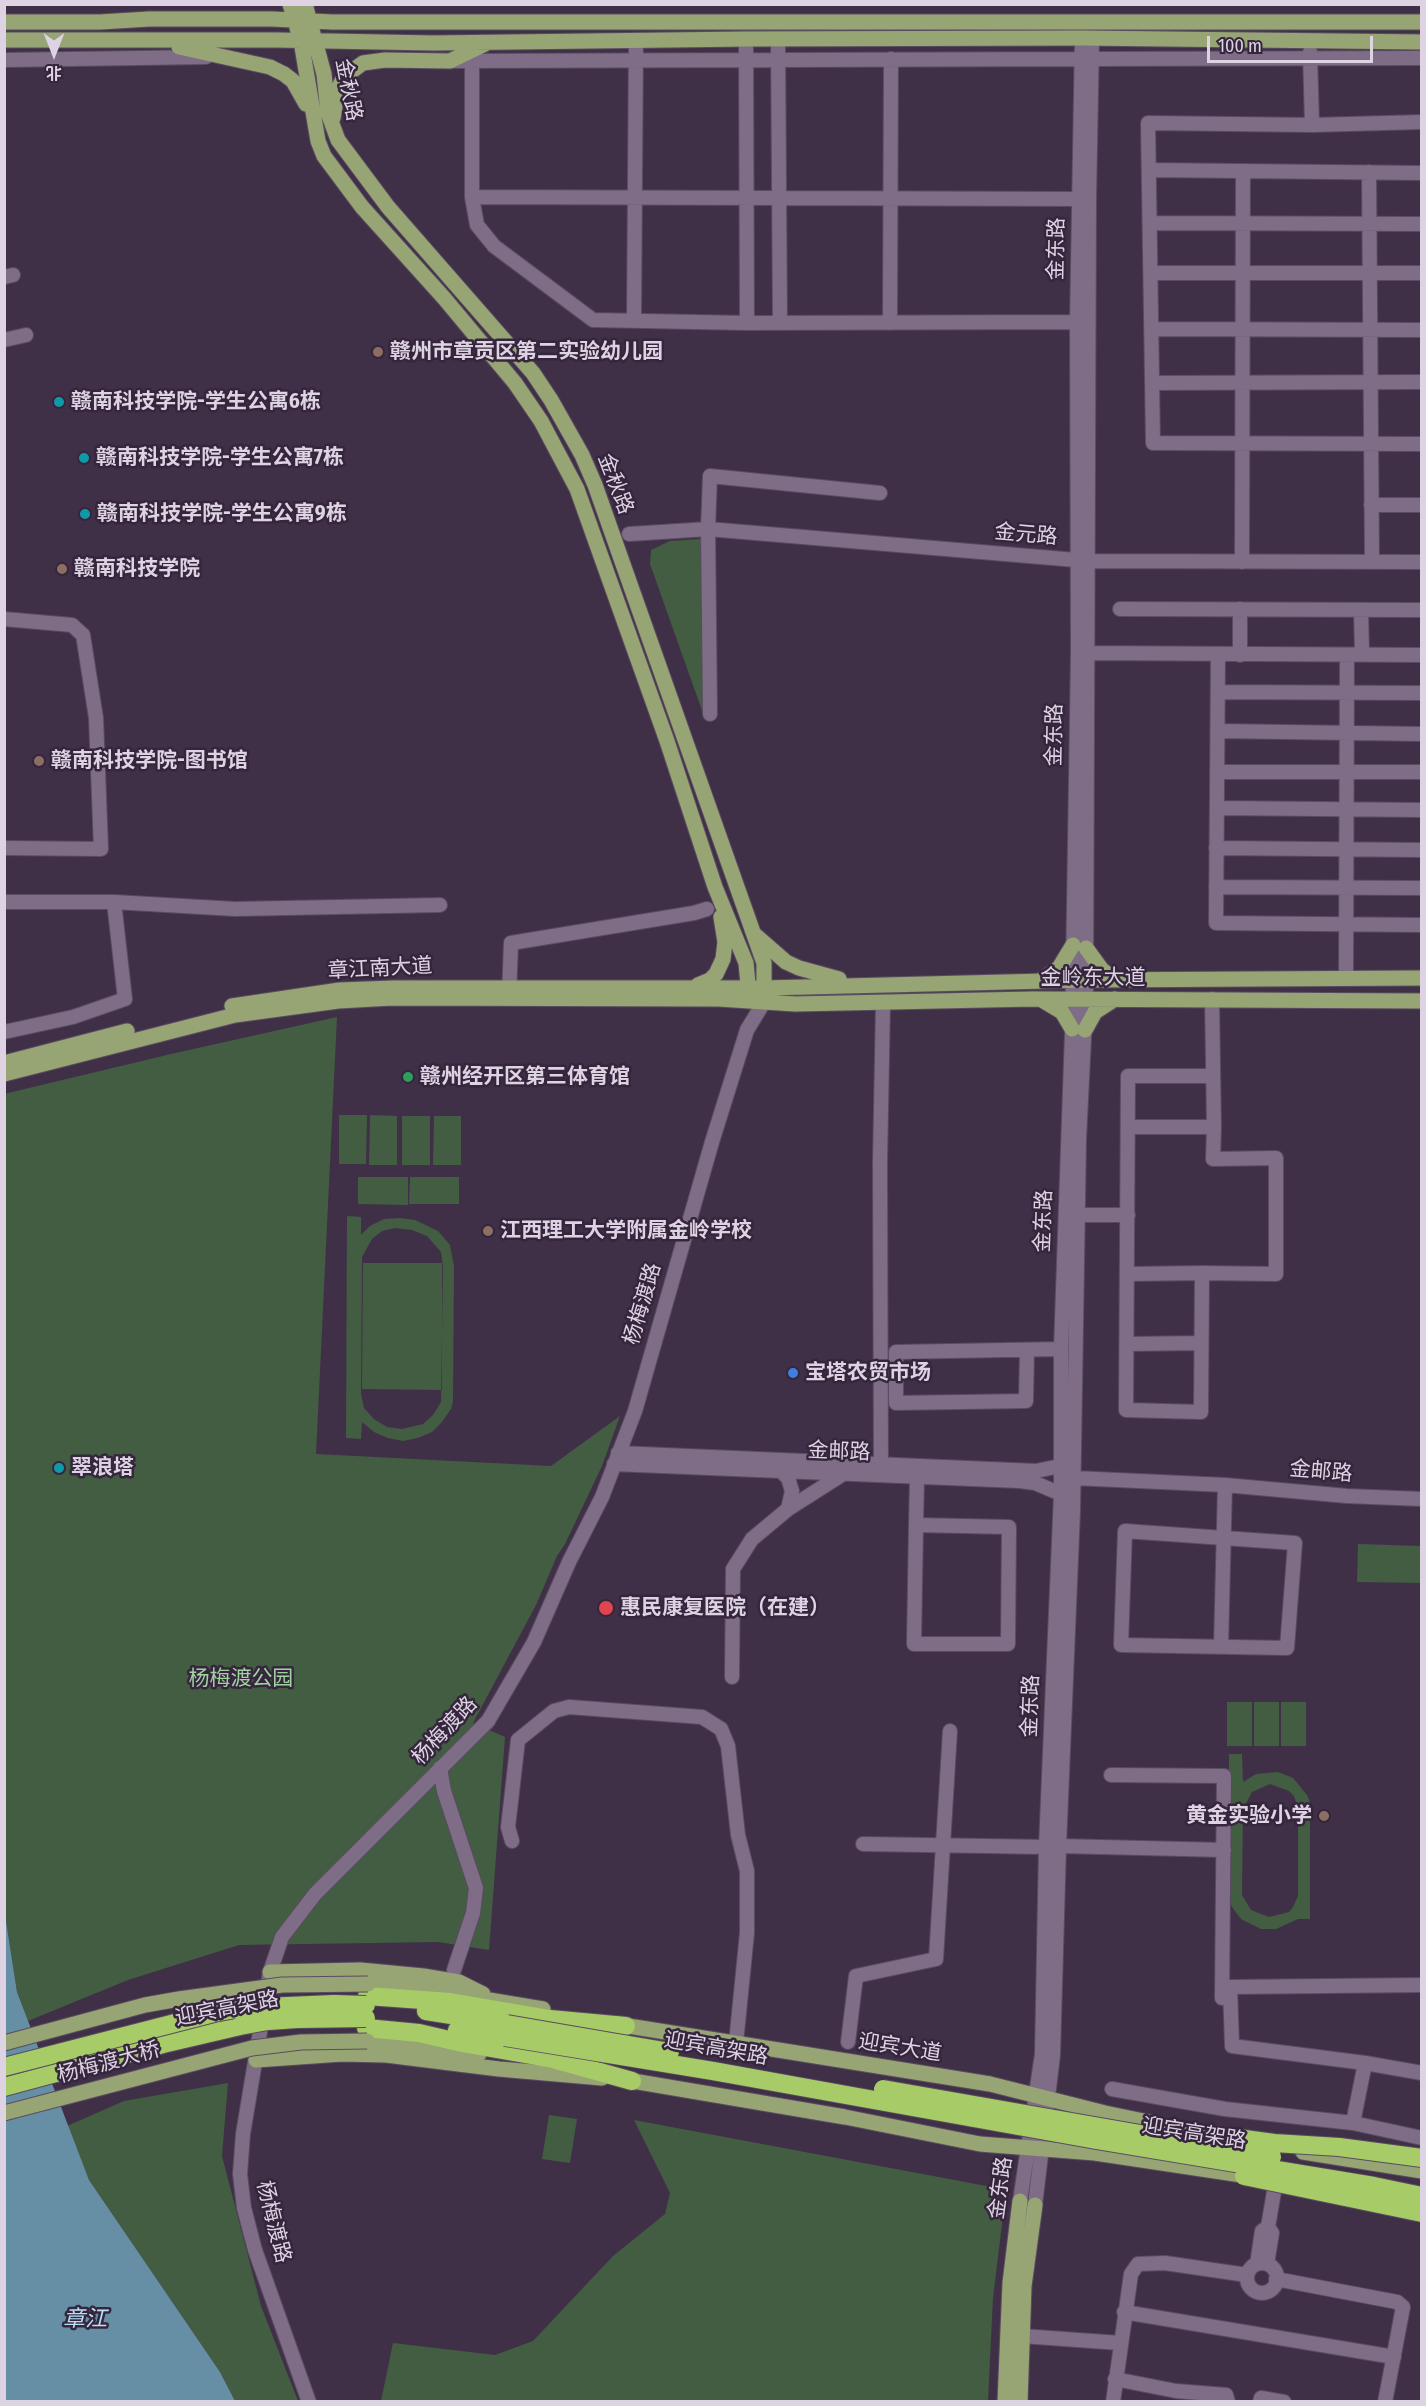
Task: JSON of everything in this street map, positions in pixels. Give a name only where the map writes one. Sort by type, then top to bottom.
[{"type":"highway","points":[[241,2017],[299,1997],[367,2012],[419,2033],[552,2059],[632,2081]]},
{"type":"highway","points":[[241,2017],[367,2012],[467,2004],[550,2019],[626,2026]]},
{"type":"highway","name":"迎宾高架路","points":[[367,2012],[1042,2103],[1422,2186]]},
{"type":"highway","name":"迎宾高架路","points":[[4,2067],[166,2023],[241,2017]]},
{"type":"highway","name":"迎宾高架路","points":[[4,2087],[163,2044],[241,2017]]},
{"type":"highway","name":"迎宾高架路","points":[[506,2030],[818,2090],[1422,2196]]},
{"type":"highway","points":[[1042,2103],[1274,2143],[1339,2147],[1422,2158]]},
{"type":"highway","points":[[1096,2140],[1234,2174],[1316,2192],[1371,2201],[1422,2216]]},
{"type":"main road","points":[[290,4],[302,20],[309,41]]},
{"type":"main road","points":[[302,20],[305,4]]},
{"type":"main road","points":[[4,22],[100,22],[149,19],[1422,22]]},
{"type":"main road","points":[[4,40],[1087,39],[1422,42]]},
{"type":"main road","points":[[155,41],[218,57],[255,63],[284,74],[300,91],[313,119]]},
{"type":"main road","name":"金秋路","points":[[309,41],[313,119],[318,141],[339,177],[362,207],[450,304],[515,383],[541,421],[577,489],[667,741],[715,887],[757,995]]},
{"type":"main road","name":"金秋路","points":[[309,41],[324,74],[328,113],[332,127],[344,149],[388,207],[533,374],[551,400],[582,455],[595,485],[764,963],[757,995]]},
{"type":"main road","points":[[332,127],[338,89],[348,74],[363,63],[385,60],[450,61],[491,41]]},
{"type":"main road","points":[[695,986],[710,980],[716,974],[723,959],[725,942],[715,887]]},
{"type":"main road","points":[[754,934],[786,962],[799,968],[862,984]]},
{"type":"main road","points":[[1040,981],[1059,968],[1079,947],[1101,970],[1118,980]]},
{"type":"main road","name":"金岭东大道","points":[[757,995],[862,984],[1422,978]]},
{"type":"main road","name":"章江南大道","points":[[4,1063],[234,1005],[695,986],[757,995]]},
{"type":"main road","name":"章江南大道","points":[[509,993],[719,999],[757,995]]},
{"type":"main road","name":"金岭东大道","points":[[757,995],[883,1004],[1034,999],[1422,1000]]},
{"type":"main road","points":[[1034,999],[1056,1006],[1078,1030],[1095,1012],[1115,999]]},
{"type":"main road","name":"章江南大道","points":[[4,1074],[291,1001]]},
{"type":"main road","points":[[270,1971],[360,1970],[423,1976],[459,1982],[473,1987],[491,1999]]},
{"type":"main road","points":[[4,2043],[145,2005],[282,1985],[367,2012]]},
{"type":"main road","name":"迎宾大道","points":[[367,2012],[423,1989],[491,1999],[626,2026],[990,2084],[1042,2103],[1105,2113],[1253,2144],[1422,2171]]},
{"type":"main road","name":"杨梅渡大桥","points":[[4,2113],[236,2051],[302,2042],[367,2012]]},
{"type":"main road","points":[[256,2060],[342,2054],[386,2055],[499,2069],[632,2081],[845,2117],[980,2144],[1095,2153],[1276,2180],[1422,2216]]},
{"type":"main road","name":"金东路","points":[[1020,2402],[1028,2203]]},
{"type":"main road","name":"金东路","points":[[1005,2402],[1010,2283],[1028,2203]]},
{"type":"street","points":[[746,39],[747,323]]},
{"type":"street","points":[[778,39],[780,323]]},
{"type":"street","name":"金东路","points":[[1079,947],[1088,653],[1083,560],[1077,322],[1079,199],[1087,39]]},
{"type":"street","points":[[633,321],[636,40]]},
{"type":"street","points":[[1310,41],[1312,125]]},
{"type":"street","points":[[4,60],[218,57]]},
{"type":"street","name":"金东路","points":[[1028,2203],[1042,2103],[1053,2055],[1053,1847],[1061,1494],[1061,1349],[1079,999],[1089,199],[1086,58]]},
{"type":"street","points":[[450,61],[1422,58]]},
{"type":"street","points":[[890,322],[891,59]]},
{"type":"street","points":[[472,62],[472,197],[477,225],[494,246],[593,320],[747,323],[1077,322]]},
{"type":"street","points":[[1422,122],[1312,125],[1148,123],[1153,443],[1422,444]]},
{"type":"street","points":[[1149,170],[1422,172]]},
{"type":"street","points":[[1242,562],[1243,171]]},
{"type":"street","points":[[1369,172],[1372,562]]},
{"type":"street","points":[[472,197],[747,196],[1079,199]]},
{"type":"street","points":[[1150,223],[1422,225]]},
{"type":"street","points":[[1152,273],[1422,273]]},
{"type":"street","points":[[1152,329],[1422,330]]},
{"type":"street","points":[[4,340],[26,335]]},
{"type":"street","points":[[1152,383],[1422,382]]},
{"type":"street","points":[[710,714],[708,529],[710,476],[880,493]]},
{"type":"street","points":[[1371,505],[1422,505]]},
{"type":"street","name":"金元路","points":[[629,534],[708,529],[1083,560],[1422,562]]},
{"type":"street","points":[[1120,609],[1422,610]]},
{"type":"street","points":[[1240,609],[1240,655]]},
{"type":"street","points":[[1361,610],[1362,654]]},
{"type":"street","points":[[4,620],[72,625],[83,635],[96,718],[101,849],[4,848]]},
{"type":"street","points":[[1088,653],[1422,654]]},
{"type":"street","points":[[1218,654],[1216,923],[1422,925]]},
{"type":"street","points":[[1346,979],[1347,655]]},
{"type":"street","points":[[1218,692],[1422,693]]},
{"type":"street","points":[[1218,731],[1422,734]]},
{"type":"street","points":[[1217,772],[1422,772]]},
{"type":"street","points":[[1217,808],[1422,810]]},
{"type":"street","points":[[1216,848],[1422,850]]},
{"type":"street","points":[[1216,887],[1422,888]]},
{"type":"street","points":[[4,902],[114,902],[235,909],[440,905]]},
{"type":"street","points":[[4,1032],[73,1017],[125,999],[114,902]]},
{"type":"street","points":[[509,993],[511,943],[707,909]]},
{"type":"street","name":"杨梅渡路","points":[[309,2402],[255,2250],[244,2208],[240,2161],[270,1971],[282,1937],[315,1894],[488,1721],[534,1642],[569,1562],[602,1497],[634,1411],[757,995]]},
{"type":"street","points":[[1128,1274],[1276,1274],[1276,1158],[1214,1159],[1212,999]]},
{"type":"street","points":[[881,1469],[880,1162],[883,1004]]},
{"type":"street","name":"金东路","points":[[1053,1847],[1074,1478],[1079,1139],[1078,1030]]},
{"type":"street","points":[[1202,1273],[1201,1412],[1126,1410],[1128,1076],[1213,1076]]},
{"type":"street","points":[[1128,1127],[1214,1127]]},
{"type":"street","points":[[1078,1215],[1128,1215]]},
{"type":"street","points":[[1127,1344],[1201,1343]]},
{"type":"street","points":[[1027,1350],[1026,1401],[896,1403],[896,1352],[1061,1349]]},
{"type":"street","name":"金邮路","points":[[616,1458],[881,1469],[1036,1472],[1060,1466]]},
{"type":"street","name":"金邮路","points":[[616,1458],[843,1474],[881,1469],[916,1477],[1035,1483],[1061,1494]]},
{"type":"street","points":[[781,1471],[788,1478],[792,1491],[788,1509]]},
{"type":"street","points":[[732,1677],[733,1569],[752,1539],[788,1509],[843,1474]]},
{"type":"street","points":[[916,1477],[914,1644],[1008,1644],[1008,1527],[916,1525]]},
{"type":"street","name":"金邮路","points":[[1074,1478],[1225,1485],[1347,1496],[1422,1499]]},
{"type":"street","points":[[1221,1647],[1225,1485]]},
{"type":"street","points":[[1125,1531],[1224,1537],[1295,1543],[1287,1648],[1122,1645],[1125,1531]]},
{"type":"street","points":[[674,1606],[732,1606]]},
{"type":"street","points":[[512,1841],[508,1819],[518,1740],[554,1711],[569,1707],[702,1717],[721,1729],[728,1746],[738,1835],[747,1871],[747,1933],[736,2043]]},
{"type":"street","points":[[848,2042],[856,1976],[936,1959],[950,1731]]},
{"type":"street","points":[[440,1768],[444,1791],[476,1888],[473,1913],[454,1970]]},
{"type":"street","points":[[1111,1775],[1224,1776],[1222,1998]]},
{"type":"street","points":[[863,1844],[1224,1850]]},
{"type":"street","points":[[1422,1985],[1230,1987],[1232,2046],[1365,2063],[1422,2073]]},
{"type":"street","points":[[1353,2123],[1365,2063]]},
{"type":"street","points":[[1112,2089],[1225,2109],[1353,2123],[1422,2138]]},
{"type":"street","points":[[1262,2264],[1262,2232],[1268,2227],[1276,2180]]},
{"type":"street","points":[[1113,2402],[1131,2274],[1138,2264],[1165,2263],[1247,2275]]},
{"type":"street","points":[[1262,2264],[1274,2270],[1276,2279],[1270,2289],[1258,2292],[1251,2287],[1247,2275],[1251,2268],[1262,2264]]},
{"type":"street","points":[[1276,2279],[1397,2302],[1403,2307],[1385,2402]]},
{"type":"street","points":[[1125,2312],[1394,2357]]},
{"type":"street","points":[[1022,2336],[1120,2343]]},
{"type":"street","points":[[1116,2379],[1176,2391],[1226,2396],[1228,2402]]},
{"type":"street","points":[[1260,2402],[1261,2398],[1284,2402]]},
{"type":"green space","points":[[701,539],[705,719],[650,564],[651,550],[670,541]]},
{"type":"green space","name":"杨梅渡公园","points":[[337,1017],[316,1454],[551,1466],[620,1416],[602,1466],[557,1556],[536,1605],[473,1723],[505,1737],[489,1950],[438,1942],[239,1945],[128,1980],[28,2021],[17,1992],[4,1908],[4,1094]]},
{"type":"green space","points":[[339,1115],[367,1115],[366,1164],[339,1164]]},
{"type":"green space","points":[[370,1115],[397,1116],[397,1165],[369,1165]]},
{"type":"green space","points":[[402,1116],[430,1116],[430,1165],[402,1165]]},
{"type":"green space","points":[[434,1116],[461,1116],[461,1165],[433,1165]]},
{"type":"green space","points":[[358,1177],[408,1177],[408,1205],[358,1204]]},
{"type":"green space","points":[[410,1177],[459,1177],[459,1204],[409,1204]]},
{"type":"green space","points":[[347,1216],[361,1217],[361,1235],[370,1226],[384,1219],[415,1220],[438,1231],[450,1245],[454,1266],[453,1401],[451,1409],[432,1432],[418,1438],[403,1441],[388,1438],[374,1432],[362,1422],[361,1439],[346,1438]],"holes":[[[395,1228],[412,1230],[427,1236],[441,1252],[443,1266],[441,1402],[433,1415],[423,1424],[402,1429],[387,1427],[374,1419],[364,1408],[361,1394],[362,1257],[372,1239],[382,1231]]]},
{"type":"green space","points":[[363,1263],[442,1263],[442,1390],[362,1389]]},
{"type":"green space","points":[[1358,1544],[1421,1546],[1421,1583],[1357,1582]]},
{"type":"green space","points":[[1227,1702],[1252,1702],[1252,1746],[1227,1746]]},
{"type":"green space","points":[[1254,1702],[1279,1702],[1279,1746],[1254,1746]]},
{"type":"green space","points":[[1281,1702],[1306,1702],[1306,1746],[1281,1746]]},
{"type":"green space","points":[[1229,1754],[1242,1754],[1243,1782],[1256,1774],[1278,1772],[1293,1778],[1310,1802],[1310,1919],[1298,1919],[1276,1929],[1261,1929],[1241,1919],[1229,1900]],"holes":[[[1270,1784],[1289,1791],[1294,1796],[1298,1808],[1298,1896],[1289,1912],[1269,1917],[1251,1910],[1242,1895],[1243,1809],[1252,1792]]]},
{"type":"green space","points":[[228,2083],[222,2156],[261,2306],[298,2401],[235,2401],[220,2372],[89,2180],[67,2126],[124,2101]]},
{"type":"green space","points":[[549,2115],[577,2119],[570,2163],[542,2159]]},
{"type":"green space","points":[[634,2120],[992,2187],[998,2193],[1002,2224],[993,2298],[988,2401],[381,2401],[393,2343],[495,2355],[533,2341],[613,2256],[665,2214],[670,2193]]},
{"type":"water","name":"章江","points":[[4,1908],[17,1992],[89,2180],[220,2372],[235,2401],[5,2401]]},
{"type":"place","name":"赣州市章贡区第二实验幼儿园","points":[[378,352]]},
{"type":"place","name":"赣南科技学院-学生公寓6栋","points":[[59,402]]},
{"type":"place","name":"赣南科技学院-学生公寓7栋","points":[[84,458]]},
{"type":"place","name":"赣南科技学院-学生公寓9栋","points":[[85,514]]},
{"type":"place","name":"赣南科技学院","points":[[62,569]]},
{"type":"place","name":"赣南科技学院-图书馆","points":[[39,761]]},
{"type":"place","name":"赣州经开区第三体育馆","points":[[408,1077]]},
{"type":"place","name":"江西理工大学附属金岭学校","points":[[488,1231]]},
{"type":"place","name":"宝塔农贸市场","points":[[793,1373]]},
{"type":"place","name":"翠浪塔","points":[[59,1468]]},
{"type":"place","name":"惠民康复医院（在建）","points":[[606,1608]]},
{"type":"place","name":"黄金实验小学","points":[[1324,1816]]}]
